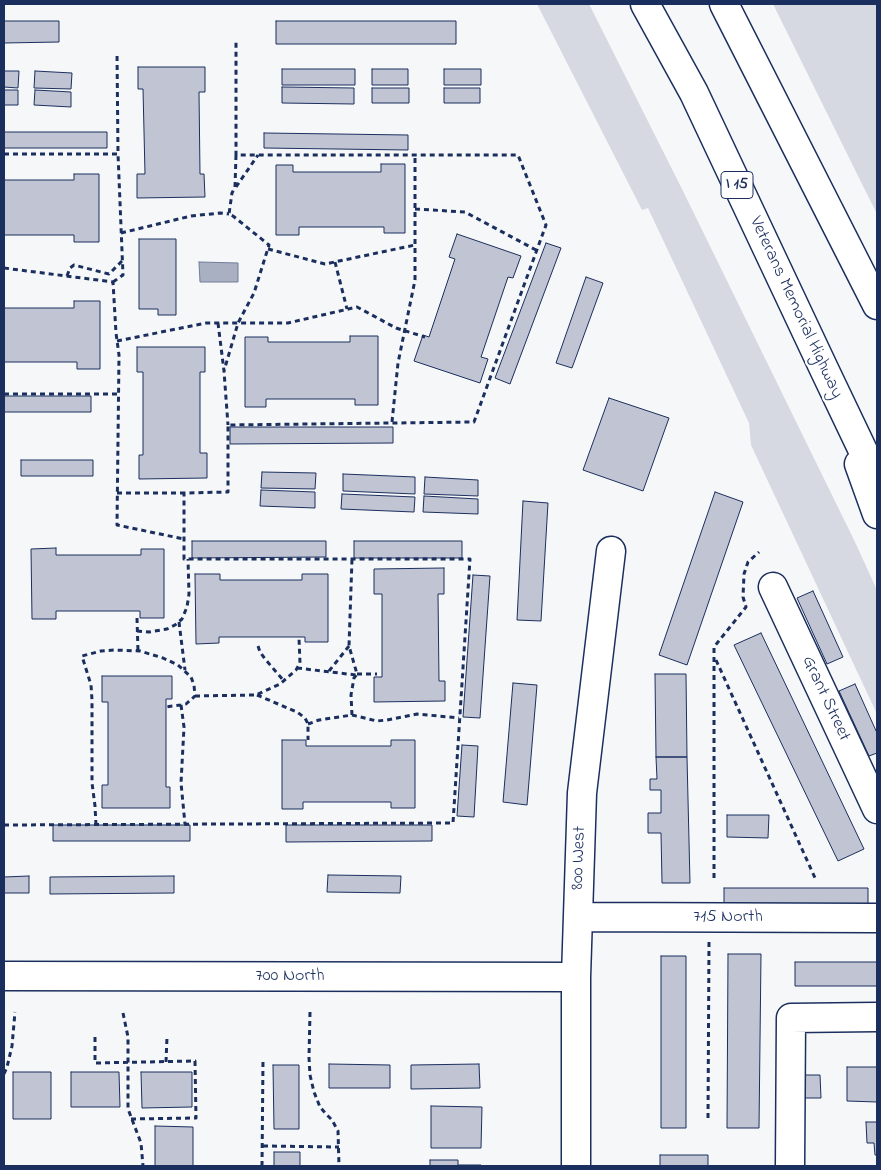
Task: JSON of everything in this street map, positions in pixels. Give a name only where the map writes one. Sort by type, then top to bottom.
[{"type":"main road","name":"Veterans Memorial Highway","points":[[645,4],[694,93],[877,480]]},
{"type":"main road","points":[[724,4],[877,305]]},
{"type":"main road","points":[[824,369],[877,514]]},
{"type":"main road","name":"800 West","points":[[576,1166],[576,977],[582,793],[611,551]]},
{"type":"main road","name":"Grant Street","points":[[773,587],[877,810]]},
{"type":"main road","name":"715 North","points":[[578,917],[877,918]]},
{"type":"main road","name":"700 North","points":[[4,976],[576,977]]},
{"type":"main road","points":[[790,1166],[791,1018],[877,1017]]},
{"type":"path","points":[[235,187],[236,41]]},
{"type":"path","points":[[4,268],[106,282],[113,282],[123,275],[118,154],[117,52]]},
{"type":"path","points":[[4,154],[118,154]]},
{"type":"path","points":[[228,425],[474,422],[546,225],[518,155],[236,155]]},
{"type":"path","points":[[229,214],[232,193],[235,187],[259,155]]},
{"type":"path","points":[[392,423],[398,363],[414,280],[414,155]]},
{"type":"path","points":[[414,209],[465,212],[536,250]]},
{"type":"path","points":[[121,233],[191,216],[220,213],[233,216],[269,245],[254,293],[238,323],[224,371]]},
{"type":"path","points":[[268,249],[324,264],[414,245]]},
{"type":"path","points":[[106,282],[109,274],[122,261]]},
{"type":"path","points":[[335,262],[347,310]]},
{"type":"path","points":[[67,276],[70,268],[74,265],[109,274]]},
{"type":"path","points":[[113,282],[119,355],[117,525],[184,539]]},
{"type":"path","points":[[117,341],[206,323],[288,323],[357,307],[396,328],[425,337]]},
{"type":"path","points":[[117,493],[228,492],[228,425],[218,323]]},
{"type":"path","points":[[222,352],[230,351]]},
{"type":"path","points":[[4,394],[119,394]]},
{"type":"path","points":[[4,825],[453,823],[470,559],[184,559],[184,493]]},
{"type":"path","points":[[714,878],[714,647],[746,608],[743,597],[744,574],[748,562],[759,552]]},
{"type":"path","points":[[137,631],[149,632],[167,629],[182,619],[187,608],[189,594],[188,559]]},
{"type":"path","points":[[352,559],[349,646],[356,674],[350,694],[352,715]]},
{"type":"path","points":[[745,604],[750,601]]},
{"type":"path","points":[[136,618],[138,651]]},
{"type":"path","points":[[179,622],[185,671]]},
{"type":"path","points":[[165,707],[181,706],[195,696],[256,695],[269,690],[284,681],[296,670],[300,663],[299,638]]},
{"type":"path","points":[[258,646],[265,659],[284,681]]},
{"type":"path","points":[[329,672],[349,646]]},
{"type":"path","points":[[96,825],[92,783],[91,685],[82,656],[114,650],[138,651],[163,658],[178,665],[191,677],[195,696]]},
{"type":"path","points":[[714,657],[816,880]]},
{"type":"path","points":[[297,668],[329,672],[377,674]]},
{"type":"path","points":[[256,695],[296,712],[305,718],[308,724],[308,740]]},
{"type":"path","points":[[181,706],[184,727],[181,783],[185,824]]},
{"type":"path","points":[[308,724],[319,720],[352,715],[377,721],[417,714],[459,718]]},
{"type":"path","points":[[708,1118],[709,941]]},
{"type":"path","points":[[4,1074],[12,1046],[15,1012]]},
{"type":"path","points":[[310,1012],[309,1058],[312,1084],[320,1107],[332,1120],[338,1131],[339,1166]]},
{"type":"path","points":[[124,1013],[128,1037],[128,1109],[130,1119],[141,1143],[143,1166]]},
{"type":"path","points":[[95,1037],[95,1063],[195,1061],[196,1118],[130,1119]]},
{"type":"path","points":[[166,1062],[167,1037]]},
{"type":"path","points":[[262,1166],[263,1060]]},
{"type":"path","points":[[262,1146],[339,1147]]},
{"type":"shaded area","points":[[537,4],[589,4],[855,542],[877,590],[877,714],[751,445],[749,423],[648,208],[642,210]]},
{"type":"shaded area","points":[[773,4],[877,4],[877,214],[863,186]]},
{"type":"water","points":[[199,262],[238,263],[238,282],[200,282]]},
{"type":"building","points":[[4,21],[59,21],[59,42],[4,43]]},
{"type":"building","points":[[276,21],[456,21],[456,44],[276,44]]},
{"type":"building","points":[[138,67],[205,67],[205,92],[199,92],[200,174],[204,174],[205,197],[137,198],[137,174],[145,174],[143,89],[138,89]]},
{"type":"building","points":[[282,69],[355,69],[355,85],[282,85]]},
{"type":"building","points":[[372,69],[408,69],[408,85],[372,85]]},
{"type":"building","points":[[444,69],[481,69],[481,85],[444,85]]},
{"type":"building","points":[[4,71],[19,71],[18,88],[4,87]]},
{"type":"building","points":[[35,71],[72,73],[71,89],[34,88]]},
{"type":"building","points":[[282,87],[354,88],[354,104],[282,103]]},
{"type":"building","points":[[372,88],[409,88],[409,103],[372,103]]},
{"type":"building","points":[[444,88],[480,88],[480,103],[444,103]]},
{"type":"building","points":[[4,90],[18,90],[18,105],[4,105]]},
{"type":"building","points":[[35,90],[71,92],[71,107],[34,105]]},
{"type":"building","points":[[4,132],[107,132],[107,148],[4,148]]},
{"type":"building","points":[[264,133],[408,135],[408,150],[264,148]]},
{"type":"building","points":[[381,164],[405,164],[405,233],[384,233],[384,227],[299,227],[299,235],[276,235],[276,165],[293,165],[293,172],[381,172]]},
{"type":"building","points":[[74,174],[99,174],[99,242],[74,242],[74,235],[4,235],[4,180],[74,180]]},
{"type":"building","points":[[457,234],[521,256],[513,278],[508,277],[481,357],[488,359],[480,383],[414,361],[423,335],[429,337],[455,259],[449,257]]},
{"type":"building","points":[[139,239],[176,239],[176,315],[158,315],[158,309],[139,309]]},
{"type":"building","points":[[546,243],[561,248],[510,384],[495,378]]},
{"type":"building","points":[[586,277],[603,283],[572,368],[556,363]]},
{"type":"building","points":[[74,301],[100,301],[100,369],[77,369],[77,362],[4,362],[4,308],[74,308]]},
{"type":"building","points":[[350,336],[378,336],[378,405],[355,405],[355,399],[266,399],[266,407],[245,407],[245,337],[268,337],[268,342],[350,342]]},
{"type":"building","points":[[137,347],[205,347],[205,372],[200,372],[200,453],[207,453],[207,478],[139,479],[139,455],[143,455],[143,372],[137,372]]},
{"type":"building","points":[[4,396],[91,396],[91,412],[4,412]]},
{"type":"building","points":[[609,398],[669,418],[643,491],[583,470]]},
{"type":"building","points":[[230,427],[393,427],[393,443],[230,444]]},
{"type":"building","points":[[21,460],[93,460],[93,476],[21,476]]},
{"type":"building","points":[[262,472],[316,473],[315,489],[261,488]]},
{"type":"building","points":[[343,474],[415,477],[415,494],[343,491]]},
{"type":"building","points":[[425,477],[478,480],[478,496],[424,494]]},
{"type":"building","points":[[261,490],[315,492],[315,508],[260,506]]},
{"type":"building","points":[[715,492],[743,502],[687,665],[659,655]]},
{"type":"building","points":[[342,494],[415,497],[414,512],[341,509]]},
{"type":"building","points":[[424,496],[478,499],[478,514],[423,512]]},
{"type":"building","points":[[523,501],[548,503],[541,621],[517,620]]},
{"type":"building","points":[[192,541],[326,541],[326,557],[192,558]]},
{"type":"building","points":[[354,541],[462,541],[462,558],[354,558]]},
{"type":"building","points":[[56,548],[56,555],[141,555],[141,549],[164,549],[164,618],[140,618],[140,611],[56,611],[56,619],[32,619],[31,549]]},
{"type":"building","points":[[444,568],[444,594],[438,594],[439,681],[445,681],[445,701],[374,702],[374,677],[382,677],[382,594],[374,594],[374,569]]},
{"type":"building","points":[[195,574],[220,574],[220,580],[302,580],[302,574],[328,574],[328,642],[305,642],[305,637],[219,637],[219,643],[196,644]]},
{"type":"building","points":[[473,575],[490,576],[480,718],[463,717]]},
{"type":"building","points":[[813,591],[843,657],[827,664],[797,598]]},
{"type":"building","points":[[761,633],[864,849],[838,861],[734,645]]},
{"type":"building","points":[[655,674],[686,674],[687,757],[656,757]]},
{"type":"building","points":[[102,676],[172,676],[172,699],[166,699],[166,787],[170,787],[170,808],[102,808],[102,785],[108,785],[108,702],[102,702]]},
{"type":"building","points":[[513,683],[537,685],[527,805],[503,802]]},
{"type":"building","points":[[855,684],[877,733],[877,753],[869,756],[839,691]]},
{"type":"building","points":[[282,740],[306,740],[306,746],[391,746],[391,740],[415,740],[415,808],[391,808],[391,802],[303,802],[303,809],[282,809]]},
{"type":"building","points":[[462,745],[478,746],[474,817],[457,816]]},
{"type":"building","points":[[656,757],[687,757],[690,883],[662,883],[661,833],[648,833],[648,813],[661,813],[661,790],[650,790],[650,779],[657,779]]},
{"type":"building","points":[[727,815],[769,815],[768,838],[727,837]]},
{"type":"building","points":[[53,825],[190,825],[190,841],[53,841]]},
{"type":"building","points":[[286,825],[432,825],[432,841],[286,842]]},
{"type":"building","points":[[328,875],[401,876],[400,893],[327,892]]},
{"type":"building","points":[[29,876],[29,893],[4,893],[4,877]]},
{"type":"building","points":[[174,876],[174,893],[50,894],[50,877]]},
{"type":"building","points":[[724,888],[868,888],[868,905],[724,905]]},
{"type":"building","points":[[728,954],[761,954],[759,1128],[727,1128]]},
{"type":"building","points":[[661,956],[686,956],[686,1128],[661,1128]]},
{"type":"building","points":[[795,962],[877,962],[877,986],[795,986]]},
{"type":"building","points":[[329,1064],[390,1065],[390,1088],[329,1088]]},
{"type":"building","points":[[479,1064],[480,1088],[411,1089],[411,1065]]},
{"type":"building","points":[[273,1065],[299,1065],[299,1129],[274,1129]]},
{"type":"building","points":[[847,1067],[877,1067],[877,1102],[847,1101]]},
{"type":"building","points":[[13,1072],[51,1072],[51,1119],[13,1119]]},
{"type":"building","points":[[71,1072],[119,1072],[120,1107],[71,1107]]},
{"type":"building","points":[[141,1072],[192,1072],[192,1107],[142,1108]]},
{"type":"building","points":[[798,1075],[820,1075],[821,1098],[799,1098]]},
{"type":"building","points":[[431,1106],[482,1107],[481,1148],[431,1148]]},
{"type":"building","points":[[866,1122],[877,1122],[877,1155],[875,1155],[874,1143],[867,1143]]},
{"type":"building","points":[[155,1126],[193,1127],[193,1166],[155,1166]]},
{"type":"building","points":[[274,1152],[300,1152],[300,1166],[274,1166]]},
{"type":"building","points":[[660,1155],[708,1155],[708,1166],[660,1166]]},
{"type":"building","points":[[430,1160],[458,1160],[458,1165],[481,1166],[430,1166]]}]
